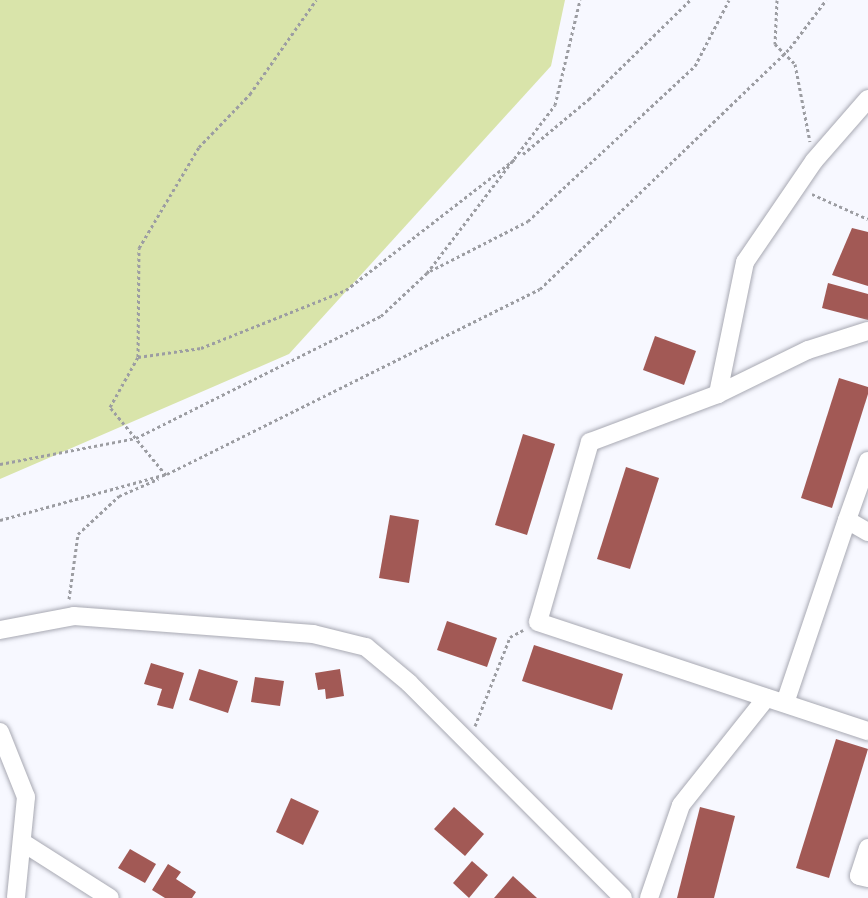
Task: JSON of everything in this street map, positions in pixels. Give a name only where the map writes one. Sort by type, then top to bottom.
[{"type":"street","points":[[718,394],[745,262],[813,161],[868,99]]},
{"type":"street","points":[[868,331],[808,350],[718,394],[590,442],[538,622],[868,731]]},
{"type":"street","points":[[785,703],[868,461]]},
{"type":"street","points":[[847,520],[868,532]]},
{"type":"street","points":[[0,630],[74,616],[313,634],[366,647],[468,743],[623,898]]},
{"type":"street","points":[[649,898],[681,805],[766,698]]},
{"type":"street","points":[[0,732],[26,797],[16,898]]},
{"type":"street","points":[[22,842],[110,898]]},
{"type":"street","points":[[868,848],[859,876],[868,878]]},
{"type":"path","points":[[167,474],[110,407],[138,357],[139,248],[199,147],[250,94],[316,0]]},
{"type":"path","points":[[0,464],[136,438],[381,316],[427,273],[519,157],[555,105],[579,0]]},
{"type":"path","points":[[138,357],[201,348],[346,290],[519,157],[589,99],[690,0]]},
{"type":"path","points":[[427,273],[528,221],[695,66],[729,0]]},
{"type":"path","points":[[777,0],[775,44],[795,64],[813,161]]},
{"type":"path","points":[[74,616],[68,594],[78,534],[119,496],[540,289],[790,48],[826,0]]},
{"type":"path","points":[[795,188],[868,219]]},
{"type":"path","points":[[0,520],[167,474]]},
{"type":"path","points":[[468,743],[510,637],[538,622]]},
{"type":"green space","points":[[0,0],[565,0],[551,66],[289,354],[0,479]]},
{"type":"building","points":[[852,228],[868,232],[868,286],[832,275]]},
{"type":"building","points":[[828,283],[868,294],[868,320],[822,308]]},
{"type":"building","points":[[655,336],[696,351],[684,385],[643,370]]},
{"type":"building","points":[[839,378],[868,387],[868,394],[832,508],[801,498]]},
{"type":"building","points":[[523,434],[555,444],[527,535],[495,525]]},
{"type":"building","points":[[626,467],[659,478],[630,569],[597,559]]},
{"type":"building","points":[[390,515],[419,520],[409,583],[379,578]]},
{"type":"building","points":[[447,621],[497,638],[487,667],[437,650]]},
{"type":"building","points":[[534,645],[623,674],[612,710],[522,681]]},
{"type":"building","points":[[151,663],[184,673],[173,709],[157,705],[162,689],[144,684]]},
{"type":"building","points":[[199,669],[238,681],[228,713],[189,700]]},
{"type":"building","points":[[340,669],[344,696],[326,699],[325,689],[318,690],[315,673]]},
{"type":"building","points":[[255,677],[284,681],[280,706],[251,702]]},
{"type":"building","points":[[836,739],[868,749],[829,878],[796,868]]},
{"type":"building","points":[[291,798],[319,811],[303,845],[276,832]]},
{"type":"building","points":[[454,807],[484,834],[465,856],[434,829]]},
{"type":"building","points":[[700,807],[735,816],[714,898],[677,898]]},
{"type":"building","points":[[130,849],[156,864],[145,883],[118,868]]},
{"type":"building","points":[[472,861],[488,875],[469,898],[453,883]]},
{"type":"building","points":[[168,864],[181,872],[176,879],[196,892],[192,898],[165,898],[152,890]]},
{"type":"building","points":[[513,876],[537,898],[494,898]]}]
